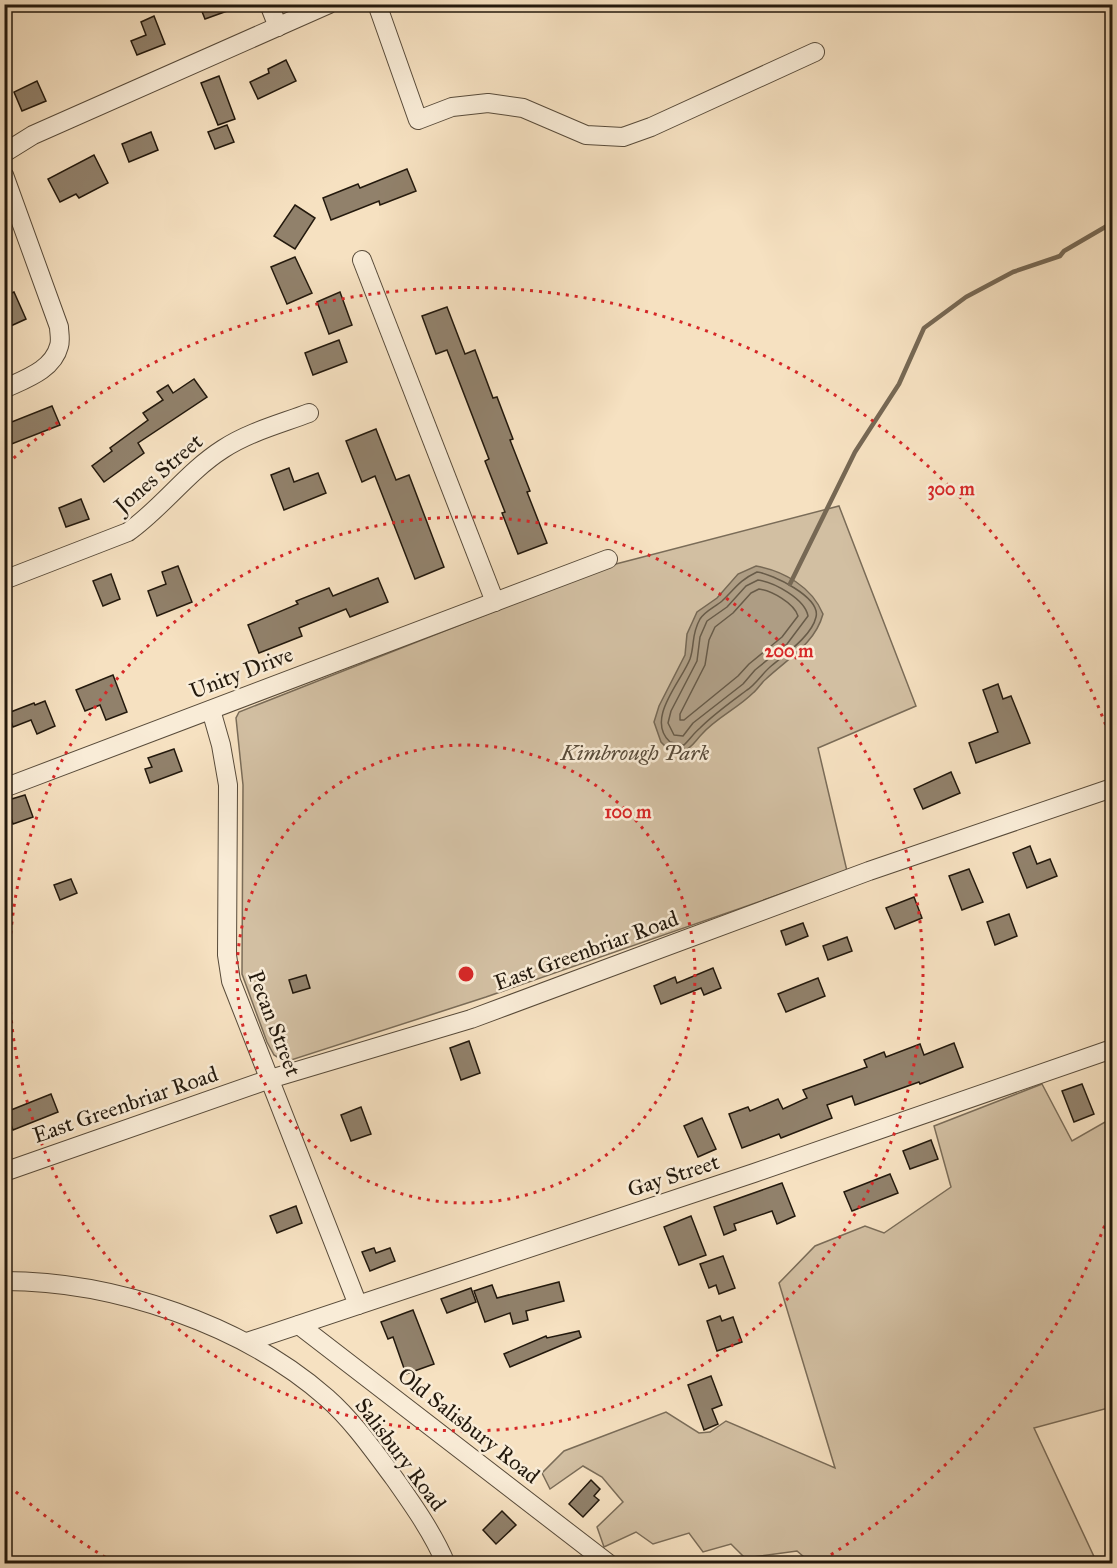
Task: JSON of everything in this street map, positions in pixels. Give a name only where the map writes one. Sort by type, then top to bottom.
[{"type":"street","points":[[269,4],[278,27]]},
{"type":"street","points":[[4,153],[33,135],[329,4]]},
{"type":"street","points":[[377,4],[418,120],[452,107],[488,103],[523,108],[586,135],[623,137],[651,127],[815,52]]},
{"type":"street","points":[[4,175],[59,327],[60,345],[51,362],[44,368],[4,389]]},
{"type":"street","points":[[362,260],[495,602]]},
{"type":"street","name":"Jones Street","points":[[4,580],[128,532],[146,519],[195,470],[222,449],[247,436],[309,413]]},
{"type":"street","name":"Unity Drive","points":[[4,788],[608,559]]},
{"type":"street","name":"Pecan Street","points":[[211,710],[221,745],[228,784],[227,955],[231,981],[358,1305]]},
{"type":"street","name":"East Greenbriar Road","points":[[4,1172],[270,1079],[471,1019],[869,871],[1113,788]]},
{"type":"street","name":"Gay Street","points":[[247,1342],[754,1173],[1113,1049]]},
{"type":"street","name":"Salisbury Road","points":[[4,1281],[35,1281],[108,1293],[179,1313],[247,1342],[297,1374],[328,1399],[362,1435],[417,1510],[446,1563]]},
{"type":"street","name":"Old Salisbury Road","points":[[299,1324],[609,1563]]},
{"type":"green space","name":"Kimbrough Park","points":[[839,506],[916,706],[818,748],[847,871],[486,997],[285,1062],[274,1055],[242,974],[243,785],[236,718],[239,712],[612,565]]},
{"type":"green space","points":[[1042,1084],[1072,1141],[1112,1118],[1112,1407],[1034,1428],[1097,1563],[811,1563],[797,1551],[745,1558],[731,1544],[703,1552],[689,1533],[653,1544],[636,1532],[604,1547],[597,1527],[623,1502],[602,1477],[583,1466],[550,1489],[542,1473],[564,1451],[666,1412],[699,1433],[710,1432],[726,1421],[835,1468],[779,1283],[815,1246],[865,1226],[884,1233],[951,1187],[934,1126]]},
{"type":"water","points":[[756,566],[787,576],[804,588],[818,604],[823,614],[819,625],[799,650],[688,748],[682,752],[667,748],[661,742],[654,722],[659,706],[685,655],[687,634],[697,612],[717,598],[738,574]]},
{"type":"building","points":[[199,4],[240,4],[241,6],[205,19]]},
{"type":"building","points":[[154,16],[165,44],[137,55],[131,41],[146,35],[141,22]]},
{"type":"building","points":[[286,60],[296,81],[258,99],[250,82],[269,73],[268,69]]},
{"type":"building","points":[[219,76],[235,119],[218,125],[201,83]]},
{"type":"building","points":[[37,81],[46,101],[22,111],[14,92]]},
{"type":"building","points":[[227,125],[234,142],[215,149],[208,132]]},
{"type":"building","points":[[151,132],[158,150],[129,162],[122,144]]},
{"type":"building","points":[[94,155],[108,183],[79,198],[76,194],[60,202],[48,179]]},
{"type":"building","points":[[407,169],[416,191],[380,205],[379,201],[331,220],[323,198],[358,184],[360,188]]},
{"type":"building","points":[[295,205],[315,218],[295,249],[274,236]]},
{"type":"building","points":[[295,257],[312,293],[287,304],[271,267]]},
{"type":"building","points":[[14,292],[26,319],[4,329],[4,296]]},
{"type":"building","points":[[340,292],[352,325],[329,334],[317,302]]},
{"type":"building","points":[[447,307],[465,354],[475,350],[493,398],[497,397],[513,439],[510,440],[530,491],[527,492],[547,543],[518,554],[485,461],[489,459],[447,350],[436,354],[422,316]]},
{"type":"building","points":[[339,340],[347,362],[313,375],[305,353]]},
{"type":"building","points":[[194,379],[207,397],[138,443],[144,453],[104,482],[92,466],[112,451],[110,448],[148,420],[143,413],[163,400],[157,392],[168,385],[173,393]]},
{"type":"building","points":[[52,406],[60,425],[4,447],[4,425]]},
{"type":"building","points":[[376,429],[396,480],[409,475],[444,567],[415,579],[375,476],[362,482],[346,441]]},
{"type":"building","points":[[289,468],[294,482],[318,473],[326,493],[284,510],[271,475]]},
{"type":"building","points":[[81,499],[89,519],[66,527],[59,508]]},
{"type":"building","points":[[178,566],[192,602],[157,616],[148,591],[166,584],[162,572]]},
{"type":"building","points":[[111,574],[120,599],[103,606],[93,581]]},
{"type":"building","points":[[378,578],[388,602],[350,617],[346,609],[299,628],[302,636],[259,653],[248,625],[298,604],[296,601],[329,588],[333,596]]},
{"type":"building","points":[[113,675],[127,712],[106,720],[100,705],[85,711],[76,690]]},
{"type":"building","points":[[998,684],[1003,699],[1011,696],[1030,743],[976,763],[969,743],[998,732],[983,690]]},
{"type":"building","points":[[45,701],[55,726],[37,734],[31,720],[13,727],[8,713]]},
{"type":"building","points":[[174,749],[182,771],[150,783],[145,769],[152,767],[148,758]]},
{"type":"building","points":[[951,772],[960,793],[923,809],[914,789]]},
{"type":"building","points":[[25,795],[33,817],[13,824],[5,801]]},
{"type":"building","points":[[1030,846],[1037,864],[1050,859],[1057,876],[1027,888],[1013,853]]},
{"type":"building","points":[[969,869],[983,902],[962,910],[949,876]]},
{"type":"building","points":[[71,879],[77,893],[60,900],[54,885]]},
{"type":"building","points":[[914,897],[922,918],[895,929],[886,908]]},
{"type":"building","points":[[1009,914],[1017,936],[995,945],[987,922]]},
{"type":"building","points":[[803,923],[808,936],[786,945],[781,931]]},
{"type":"building","points":[[847,937],[852,951],[828,960],[823,946]]},
{"type":"building","points":[[713,968],[721,988],[704,995],[701,988],[661,1004],[654,986],[675,977],[677,983]]},
{"type":"building","points":[[306,975],[310,988],[293,993],[289,980]]},
{"type":"building","points":[[818,978],[825,996],[786,1012],[778,994]]},
{"type":"building","points":[[469,1041],[480,1073],[461,1080],[450,1048]]},
{"type":"building","points":[[954,1043],[963,1067],[855,1105],[852,1096],[827,1105],[832,1118],[781,1138],[779,1134],[742,1148],[729,1114],[748,1107],[750,1111],[778,1099],[783,1109],[807,1098],[803,1090],[867,1067],[864,1060],[884,1052],[886,1057],[920,1044],[924,1055]]},
{"type":"building","points":[[1082,1084],[1094,1114],[1074,1122],[1062,1091]]},
{"type":"building","points":[[51,1094],[58,1112],[13,1130],[6,1112]]},
{"type":"building","points":[[361,1107],[371,1134],[351,1141],[341,1115]]},
{"type":"building","points":[[702,1118],[716,1149],[698,1157],[684,1126]]},
{"type":"building","points":[[931,1140],[938,1159],[910,1169],[903,1151]]},
{"type":"building","points":[[890,1174],[898,1193],[852,1211],[844,1192]]},
{"type":"building","points":[[782,1183],[795,1216],[777,1224],[772,1211],[734,1224],[736,1230],[724,1235],[714,1207]]},
{"type":"building","points":[[296,1206],[302,1223],[277,1233],[270,1216]]},
{"type":"building","points":[[691,1216],[706,1255],[679,1265],[664,1227]]},
{"type":"building","points":[[374,1248],[376,1253],[390,1248],[395,1261],[370,1271],[362,1252]]},
{"type":"building","points":[[723,1256],[735,1288],[719,1294],[716,1285],[709,1288],[700,1264]]},
{"type":"building","points":[[559,1282],[564,1301],[526,1311],[528,1320],[513,1324],[510,1313],[485,1322],[474,1291],[492,1285],[497,1298]]},
{"type":"building","points":[[471,1288],[476,1302],[447,1313],[441,1299]]},
{"type":"building","points":[[413,1310],[434,1364],[406,1374],[393,1337],[388,1339],[381,1322]]},
{"type":"building","points":[[720,1316],[722,1321],[733,1317],[742,1342],[717,1351],[707,1321]]},
{"type":"building","points":[[579,1331],[581,1337],[510,1367],[504,1354],[546,1336],[547,1338]]},
{"type":"building","points":[[711,1376],[722,1405],[712,1409],[718,1424],[704,1430],[688,1385]]},
{"type":"building","points":[[591,1480],[600,1489],[594,1496],[599,1500],[583,1517],[569,1504]]},
{"type":"building","points":[[502,1511],[516,1525],[496,1544],[483,1530]]},
{"type":"waterway","points":[[790,584],[855,452],[899,384],[924,328],[966,297],[1013,272],[1060,256],[1064,251],[1112,223]]}]
